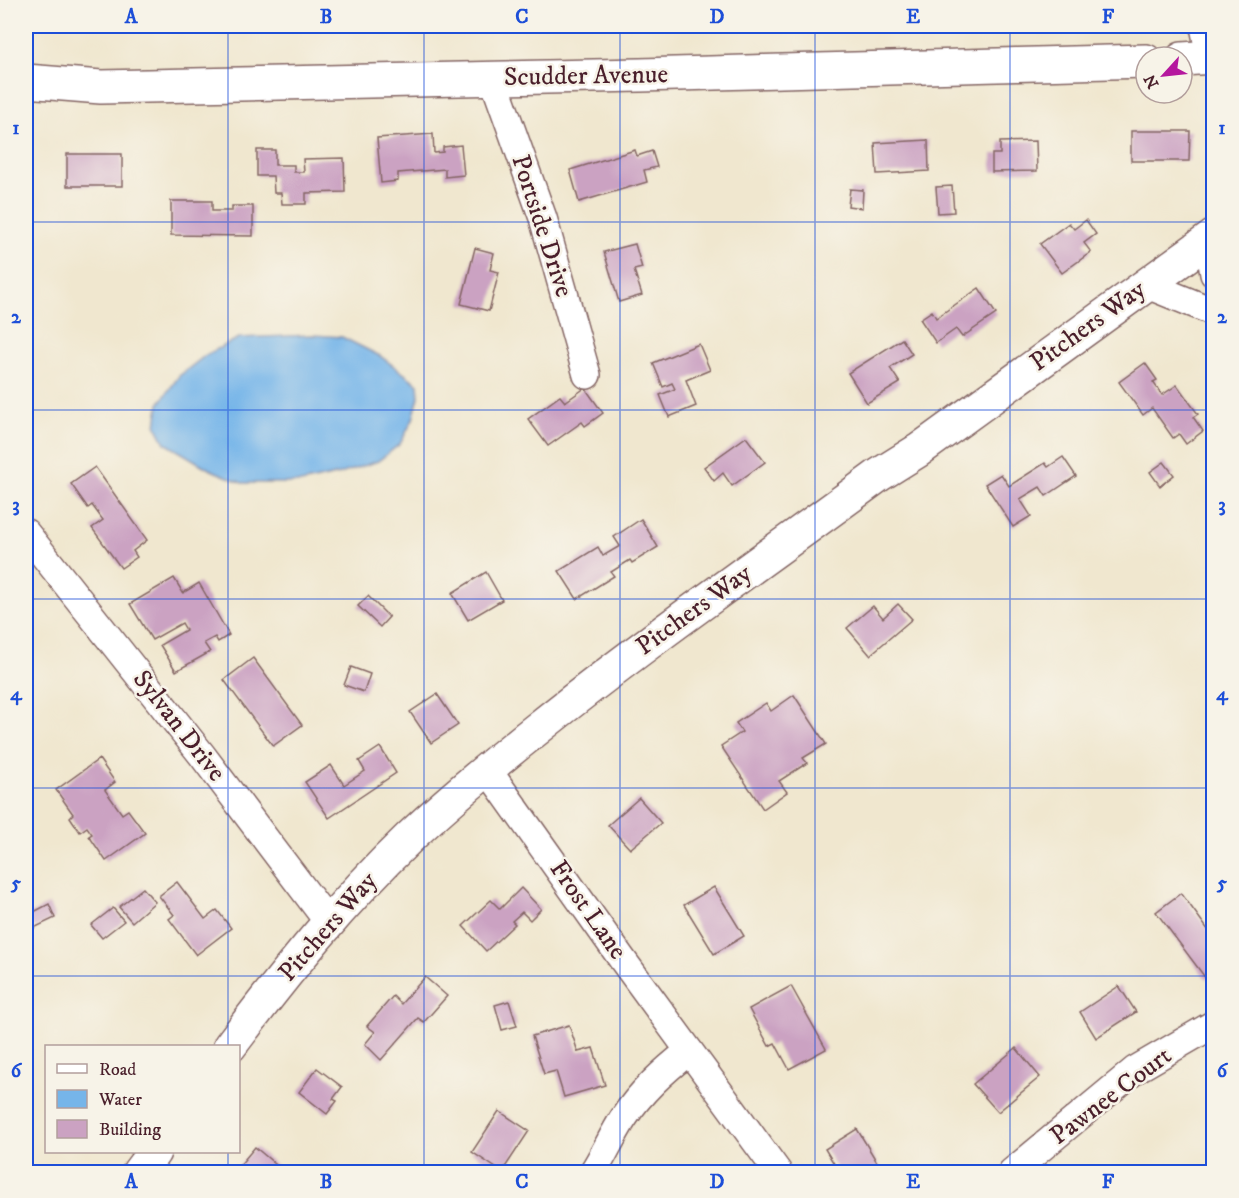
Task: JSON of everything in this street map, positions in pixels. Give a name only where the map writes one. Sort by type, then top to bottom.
[{"type":"main road","name":"Scudder Avenue","points":[[26,81],[101,87],[1134,61]]},
{"type":"main road","name":"Pitchers Way","points":[[232,1045],[284,975],[329,923],[408,838],[488,769],[630,656],[1211,238]]},
{"type":"main road","points":[[139,1173],[153,1153]]},
{"type":"street","points":[[1202,58],[1204,26]]},
{"type":"street","name":"Portside Drive","points":[[493,78],[543,218],[587,375]]},
{"type":"street","points":[[1211,238],[1214,274]]},
{"type":"street","points":[[1145,284],[1214,312]]},
{"type":"street","name":"Sylvan Drive","points":[[26,533],[202,755],[329,923]]},
{"type":"street","name":"Frost Lane","points":[[488,769],[778,1173]]},
{"type":"street","name":"Pawnee Court","points":[[1011,1173],[1135,1070],[1214,1024]]},
{"type":"street","points":[[593,1173],[622,1119],[640,1096],[655,1079],[689,1051]]},
{"type":"water","points":[[313,335],[342,337],[380,356],[418,384],[419,397],[413,419],[400,444],[378,461],[340,474],[301,483],[242,483],[209,469],[165,443],[156,426],[159,404],[179,376],[206,355],[239,338]]},
{"type":"building","points":[[1131,131],[1190,131],[1189,161],[1131,161]]},
{"type":"building","points":[[433,134],[434,153],[443,152],[443,147],[461,145],[464,175],[445,177],[445,169],[398,173],[398,181],[381,183],[377,138]]},
{"type":"building","points":[[928,140],[929,171],[877,174],[875,143]]},
{"type":"building","points":[[1036,141],[1037,171],[992,172],[992,154],[1000,154],[1000,142]]},
{"type":"building","points":[[257,150],[275,150],[275,165],[294,165],[294,172],[304,172],[303,159],[344,158],[345,192],[306,193],[306,204],[282,204],[281,193],[274,193],[273,176],[257,176]]},
{"type":"building","points":[[635,150],[637,156],[652,151],[657,167],[644,170],[647,182],[579,202],[570,170]]},
{"type":"building","points":[[67,154],[122,154],[122,186],[67,186]]},
{"type":"building","points":[[952,186],[954,212],[938,213],[936,187]]},
{"type":"building","points":[[850,189],[863,190],[862,208],[848,206]]},
{"type":"building","points":[[171,201],[212,201],[212,211],[232,211],[232,206],[253,206],[253,236],[171,235]]},
{"type":"building","points":[[1086,220],[1096,234],[1084,243],[1091,252],[1062,273],[1040,244],[1069,223],[1074,229]]},
{"type":"building","points":[[635,244],[642,268],[634,270],[642,295],[619,302],[604,252]]},
{"type":"building","points":[[475,248],[494,253],[490,270],[499,272],[489,311],[461,304]]},
{"type":"building","points":[[979,288],[996,314],[962,337],[956,329],[936,343],[920,319],[932,311],[936,318]]},
{"type":"building","points":[[902,339],[912,354],[890,368],[900,383],[867,403],[848,373]]},
{"type":"building","points":[[699,344],[710,370],[686,380],[696,406],[669,417],[660,395],[675,389],[672,383],[663,387],[653,363]]},
{"type":"building","points":[[1145,363],[1157,380],[1153,382],[1162,395],[1177,385],[1198,414],[1193,417],[1203,431],[1186,444],[1179,434],[1173,438],[1152,408],[1143,415],[1119,382]]},
{"type":"building","points":[[585,388],[603,413],[585,426],[582,422],[548,446],[528,419],[560,396],[565,402]]},
{"type":"building","points":[[746,437],[765,462],[732,486],[723,473],[714,481],[704,467]]},
{"type":"building","points":[[1063,457],[1076,476],[1046,496],[1040,487],[1020,499],[1031,516],[1013,527],[985,484],[1001,474],[1009,486],[1045,463],[1048,467]]},
{"type":"building","points":[[1164,462],[1174,475],[1160,486],[1150,472]]},
{"type":"building","points":[[95,467],[147,540],[133,551],[137,557],[121,568],[92,528],[103,520],[92,505],[88,508],[71,484]]},
{"type":"building","points":[[641,519],[658,547],[632,563],[630,560],[611,572],[614,576],[577,599],[559,571],[598,547],[603,556],[620,546],[614,537]]},
{"type":"building","points":[[486,572],[502,600],[468,620],[452,593]]},
{"type":"building","points":[[174,578],[183,593],[199,583],[229,635],[218,642],[215,637],[204,643],[210,652],[176,671],[160,645],[186,630],[182,623],[152,640],[130,604]]},
{"type":"building","points":[[368,596],[389,617],[380,627],[358,606]]},
{"type":"building","points":[[898,604],[912,619],[870,655],[847,628],[873,606],[883,618]]},
{"type":"building","points":[[253,658],[302,725],[273,746],[224,680]]},
{"type":"building","points":[[351,667],[370,674],[364,692],[344,685]]},
{"type":"building","points":[[437,694],[458,725],[431,743],[410,712]]},
{"type":"building","points":[[794,695],[826,744],[803,758],[807,763],[779,781],[787,792],[763,809],[721,746],[742,732],[736,723],[766,703],[771,711]]},
{"type":"building","points":[[380,747],[396,773],[329,818],[305,782],[331,765],[344,785],[365,771],[359,761]]},
{"type":"building","points":[[99,759],[115,782],[105,790],[122,814],[128,810],[145,833],[106,861],[89,836],[92,834],[87,827],[80,832],[70,817],[73,814],[56,790]]},
{"type":"building","points":[[639,798],[661,823],[630,849],[608,825]]},
{"type":"building","points":[[177,882],[205,919],[217,910],[231,928],[196,955],[169,919],[174,915],[159,896]]},
{"type":"building","points":[[714,887],[744,936],[714,954],[684,905]]},
{"type":"building","points":[[143,888],[155,902],[132,922],[119,907]]},
{"type":"building","points":[[521,888],[541,909],[530,920],[522,912],[512,921],[515,924],[486,951],[463,926],[491,900],[500,909]]},
{"type":"building","points":[[1181,893],[1214,938],[1214,975],[1207,980],[1156,912]]},
{"type":"building","points":[[49,904],[55,918],[34,928],[33,924],[28,927],[26,916]]},
{"type":"building","points":[[113,908],[124,921],[102,938],[91,925]]},
{"type":"building","points":[[425,977],[447,996],[424,1022],[418,1018],[381,1060],[365,1044],[375,1032],[367,1026],[393,996],[401,1004]]},
{"type":"building","points":[[791,986],[826,1049],[789,1069],[775,1043],[769,1046],[749,1009]]},
{"type":"building","points":[[1119,986],[1136,1012],[1096,1038],[1080,1012]]},
{"type":"building","points":[[509,1001],[517,1026],[502,1030],[495,1005]]},
{"type":"building","points":[[569,1025],[578,1052],[593,1048],[605,1085],[564,1097],[556,1071],[544,1074],[532,1036]]},
{"type":"building","points":[[1016,1048],[1040,1077],[998,1112],[973,1084]]},
{"type":"building","points":[[317,1068],[342,1087],[333,1099],[337,1101],[327,1114],[299,1092]]},
{"type":"building","points":[[499,1111],[529,1131],[502,1172],[472,1152]]},
{"type":"building","points":[[857,1129],[883,1172],[839,1172],[825,1149]]},
{"type":"building","points":[[255,1147],[282,1170],[281,1172],[234,1172]]},
{"type":"building","points":[[26,1154],[33,1172],[26,1172]]},
{"type":"building","points":[[703,1167],[704,1172],[687,1172]]}]
